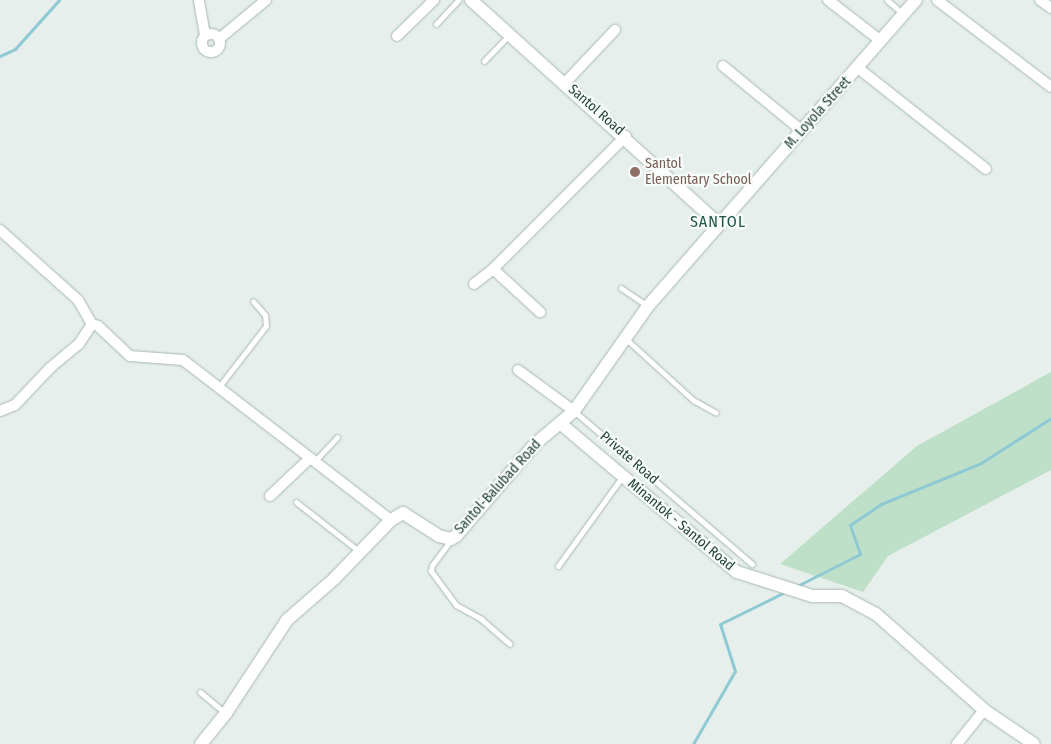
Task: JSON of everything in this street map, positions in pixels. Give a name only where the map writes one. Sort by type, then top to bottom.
[{"type":"street","points":[[198,1],[205,35],[202,47],[209,52],[217,50],[219,39],[266,0]]},
{"type":"street","points":[[397,36],[434,0]]},
{"type":"street","name":"Santol Road","points":[[471,0],[626,136],[718,223]]},
{"type":"street","points":[[828,0],[881,41]]},
{"type":"street","name":"M. Loyola Street","points":[[718,223],[858,68],[916,0]]},
{"type":"street","points":[[937,0],[1051,87]]},
{"type":"street","points":[[1040,0],[1051,8]]},
{"type":"street","points":[[566,83],[615,30]]},
{"type":"street","points":[[205,35],[213,34],[219,39]]},
{"type":"street","points":[[723,66],[802,131]]},
{"type":"street","points":[[858,68],[986,170]]},
{"type":"street","points":[[474,284],[493,270],[626,136]]},
{"type":"street","name":"Santol-Balubad Road","points":[[391,520],[402,513],[439,536],[452,539],[535,444],[561,424],[574,411],[648,306],[718,223]]},
{"type":"street","points":[[0,230],[78,300],[92,324],[98,326],[130,356],[183,360],[218,389],[391,520],[360,552],[287,620],[226,713],[201,744]]},
{"type":"street","points":[[493,270],[540,312]]},
{"type":"street","points":[[0,411],[15,405],[50,368],[79,344],[92,324]]},
{"type":"street","points":[[518,370],[574,411]]},
{"type":"street","name":"Minantok - Santol Road","points":[[561,424],[737,572],[812,596],[842,596],[876,614],[984,710],[1034,744]]},
{"type":"street","points":[[270,496],[312,460]]},
{"type":"street","points":[[957,744],[984,710]]},
{"type":"lane","points":[[436,24],[458,0]]},
{"type":"lane","points":[[887,0],[904,14]]},
{"type":"lane","points":[[484,61],[510,34]]},
{"type":"lane","points":[[621,288],[648,306]]},
{"type":"lane","points":[[218,389],[266,326],[265,315],[253,301]]},
{"type":"lane","points":[[625,339],[693,400],[716,413]]},
{"type":"lane","name":"Private Road","points":[[574,411],[752,564]]},
{"type":"lane","points":[[312,460],[337,437]]},
{"type":"lane","points":[[558,566],[622,476]]},
{"type":"lane","points":[[296,502],[360,552]]},
{"type":"lane","points":[[452,539],[432,564],[431,572],[456,605],[480,619],[510,644]]},
{"type":"lane","points":[[200,692],[226,713]]},
{"type":"green space","points":[[1051,372],[1051,470],[888,556],[863,592],[780,564],[917,446]]},
{"type":"waterway","points":[[0,56],[15,49],[59,0]]},
{"type":"waterway","points":[[795,587],[860,554],[850,525],[881,504],[981,463],[1051,418]]},
{"type":"waterway","points":[[693,744],[735,671],[720,624],[785,592]]},
{"type":"place","name":"Santol Elementary School","points":[[635,172]]},
{"type":"district","name":"SANTOL","points":[[718,222]]}]
